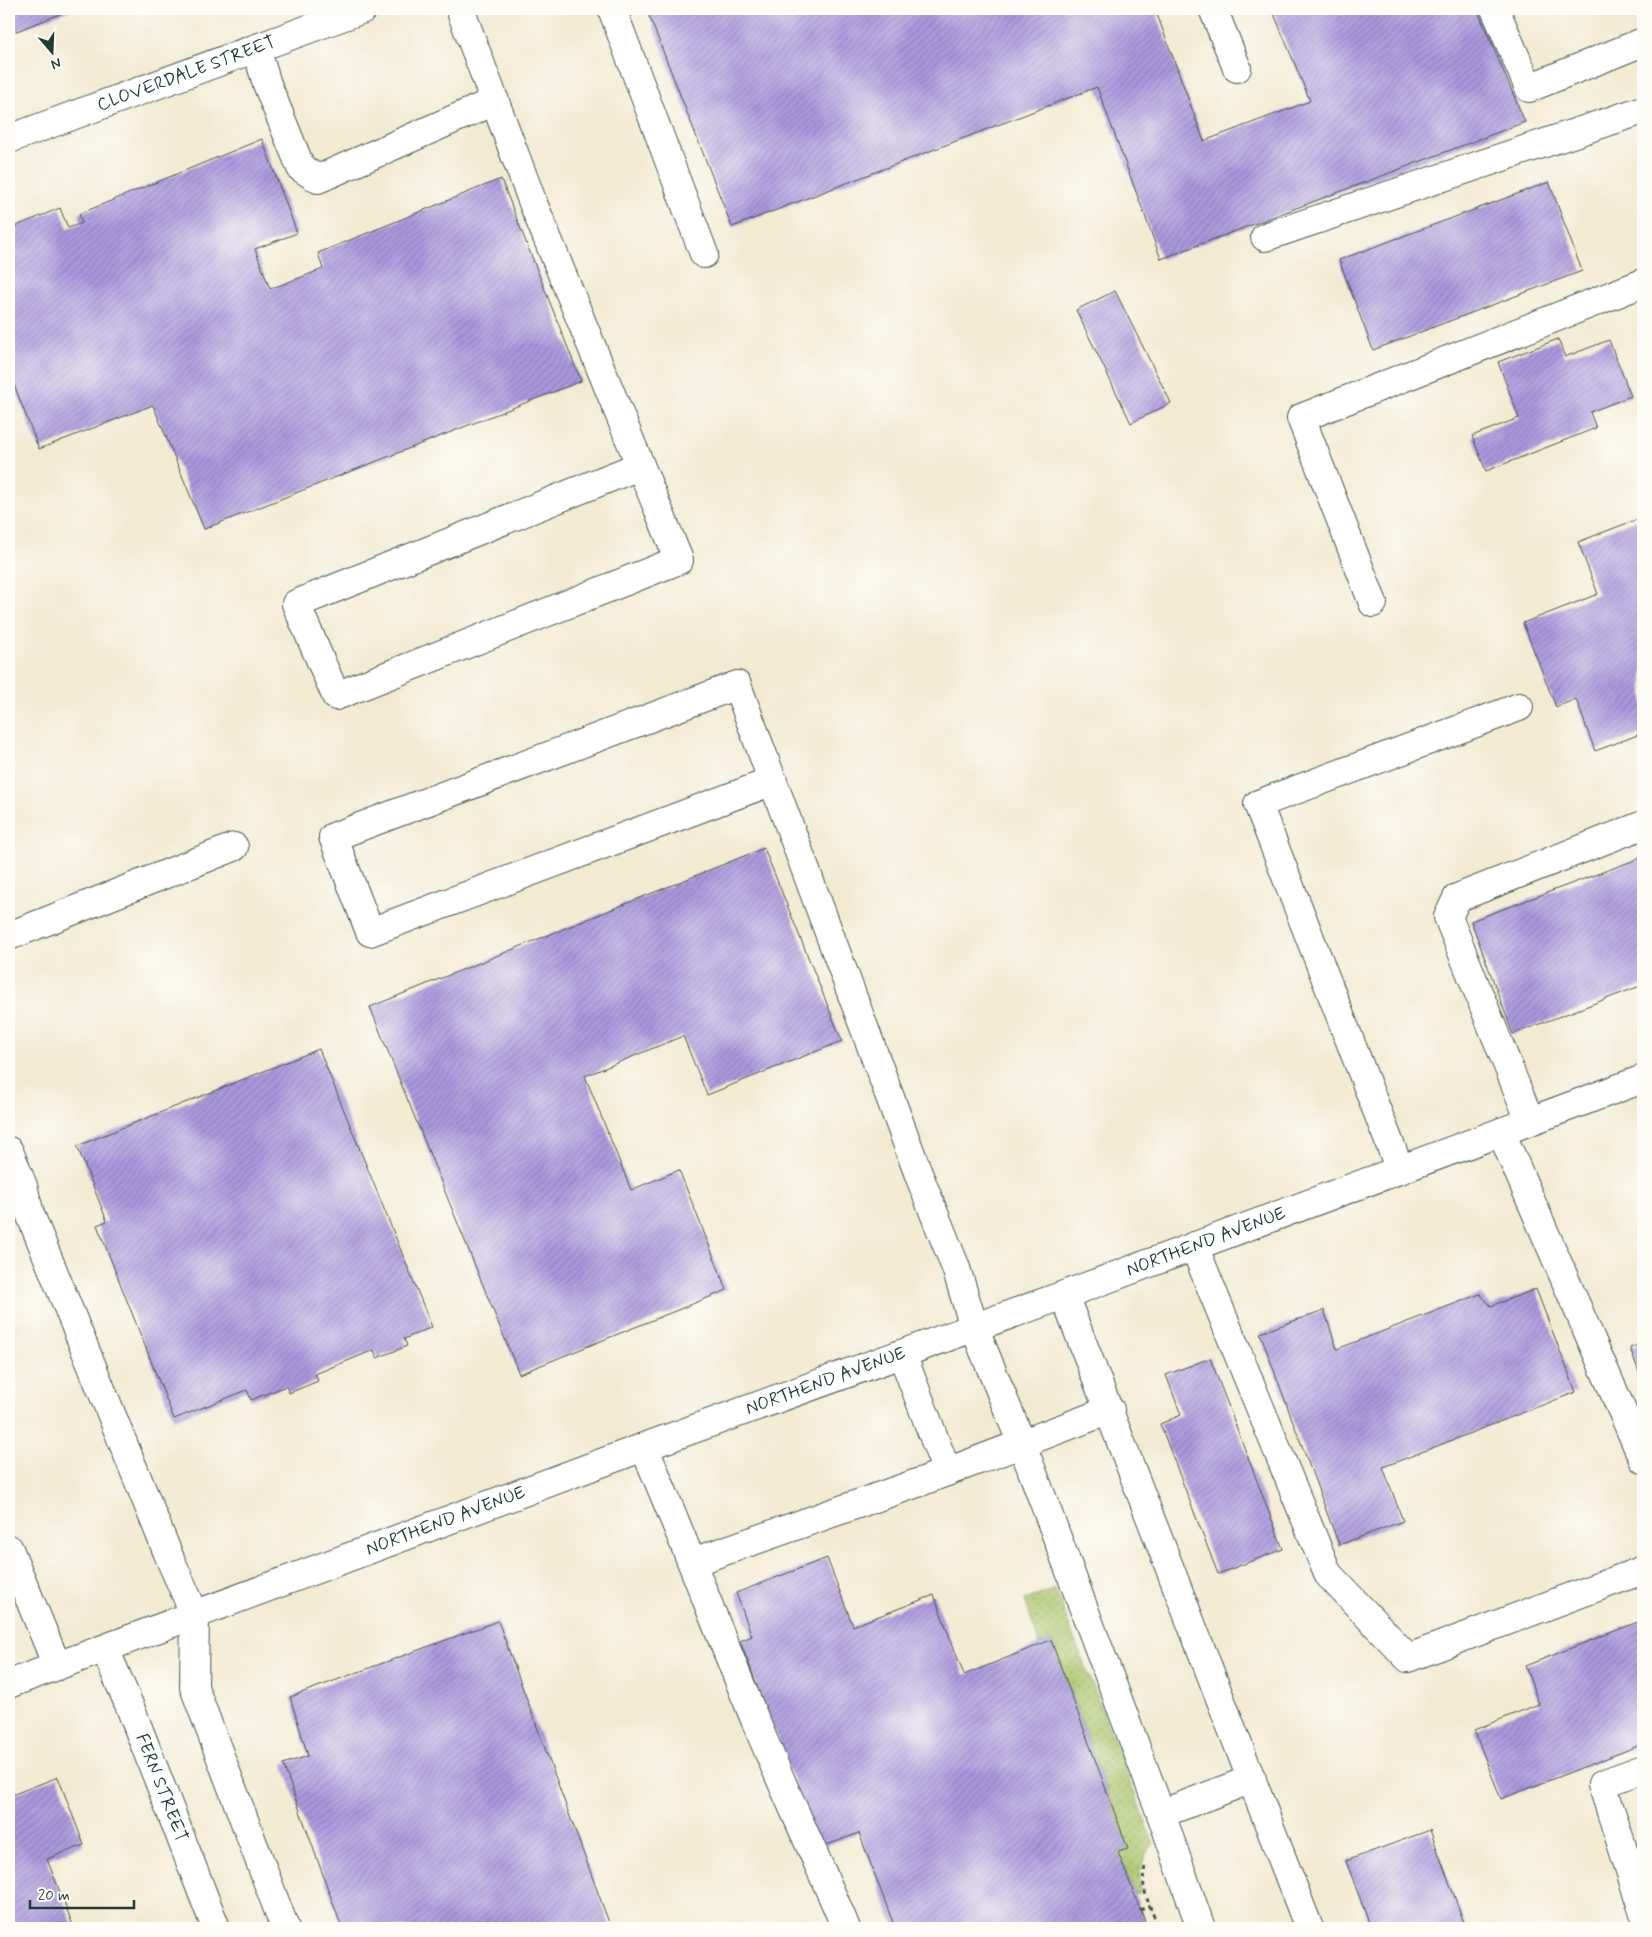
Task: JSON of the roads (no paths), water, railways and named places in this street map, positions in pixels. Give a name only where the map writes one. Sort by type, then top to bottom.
[{"type":"street","name":"CLOVERDALE STREET","points":[[9,139],[362,9]]},
{"type":"street","points":[[460,9],[533,203],[679,560],[336,696],[296,604],[640,466]]},
{"type":"street","points":[[612,9],[704,254]]},
{"type":"street","points":[[1213,9],[1236,68]]},
{"type":"street","points":[[1495,9],[1529,88],[1643,42]]},
{"type":"street","points":[[256,48],[267,84],[301,168],[318,179],[495,101]]},
{"type":"street","points":[[1265,237],[1643,110]]},
{"type":"street","points":[[1373,603],[1301,418],[1643,284]]},
{"type":"street","points":[[773,781],[370,932],[333,837],[737,685],[773,781],[920,1178],[956,1268],[974,1328],[1022,1444],[1161,1814],[1201,1928]]},
{"type":"street","points":[[1400,1170],[1258,804],[1519,707]]},
{"type":"street","points":[[1530,1121],[1448,916],[1457,898],[1643,825]]},
{"type":"street","points":[[9,936],[234,847]]},
{"type":"street","name":"NORTHEND AVENUE","points":[[9,1684],[644,1447],[1064,1295],[1643,1079]]},
{"type":"street","points":[[1501,1132],[1643,1459]]},
{"type":"street","points":[[9,1151],[34,1223],[171,1561],[195,1615],[194,1686],[285,1928]]},
{"type":"street","points":[[1194,1246],[1328,1574],[1408,1658],[1643,1570]]},
{"type":"street","points":[[1064,1295],[1309,1928]]},
{"type":"street","points":[[902,1354],[948,1472]]},
{"type":"street","points":[[693,1562],[948,1472],[1110,1410]]},
{"type":"street","points":[[644,1447],[693,1562],[761,1735],[820,1864],[846,1928]]},
{"type":"street","points":[[9,1549],[57,1666]]},
{"type":"street","name":"FERN STREET","points":[[105,1649],[130,1707],[216,1928]]},
{"type":"street","points":[[1643,1769],[1602,1784],[1643,1911]]},
{"type":"street","points":[[1161,1814],[1252,1779]]}]
